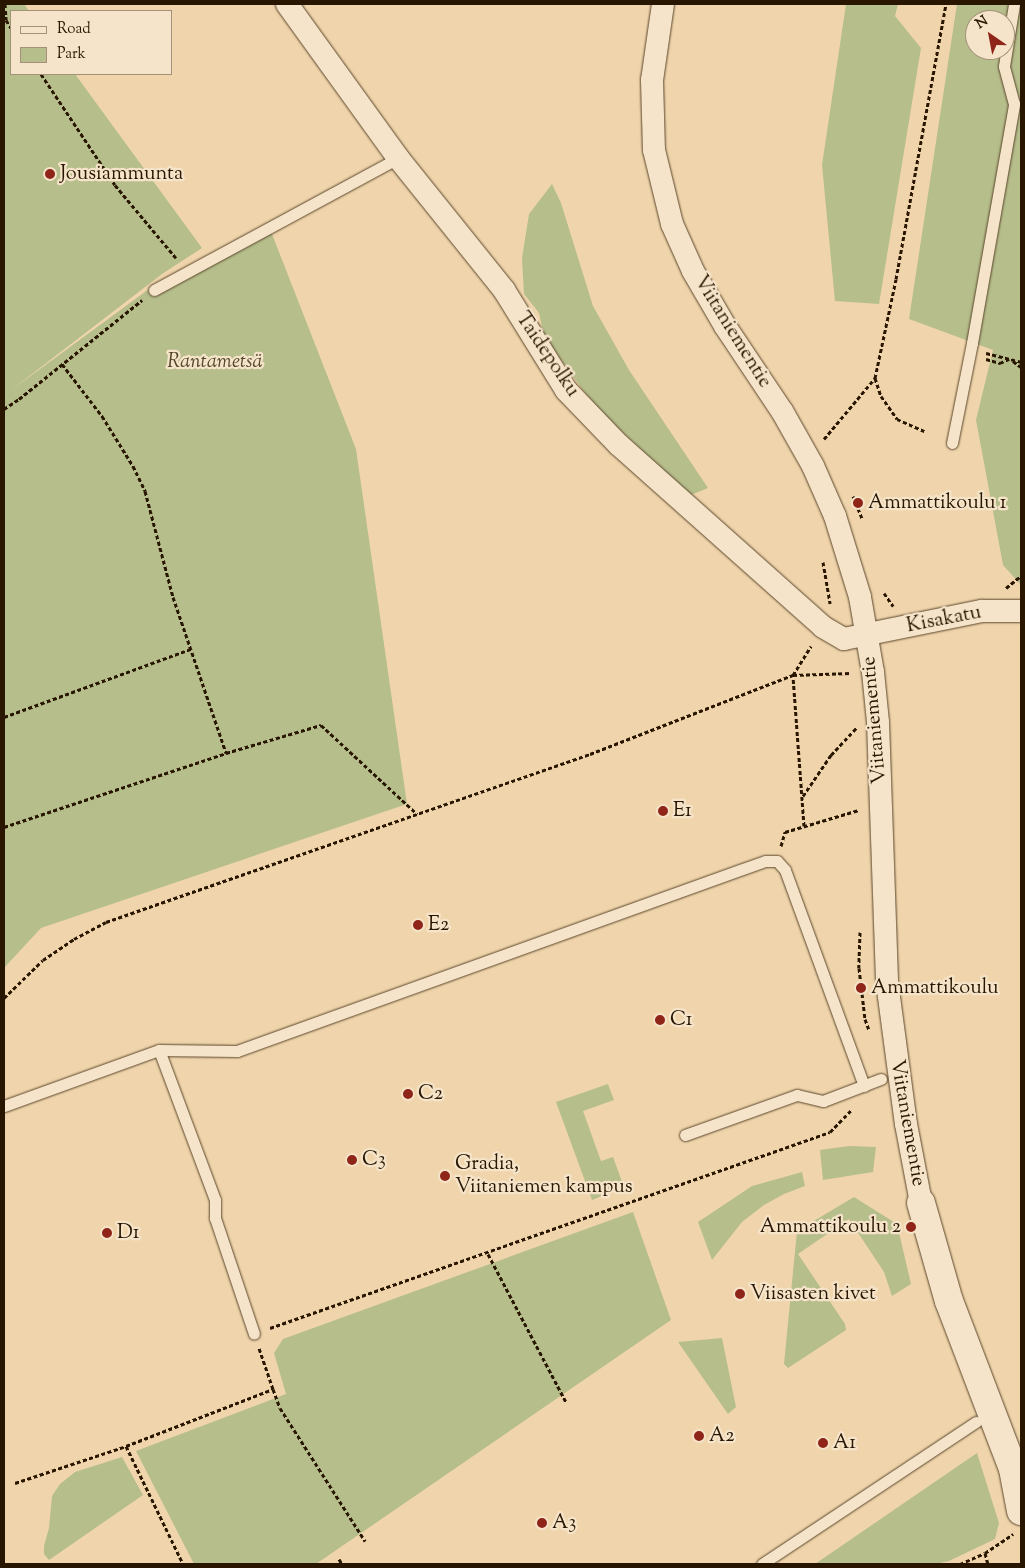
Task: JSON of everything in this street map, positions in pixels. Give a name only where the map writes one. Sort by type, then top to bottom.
[{"type":"street","name":"Taidepolku","points":[[287,4],[398,158],[504,290],[566,390],[619,445],[823,628],[844,639],[867,635]]},
{"type":"street","name":"Viitaniementie","points":[[663,4],[652,80],[654,150],[672,224],[694,271],[725,326],[782,411],[813,466],[835,516],[860,597],[873,672],[878,722],[887,982],[906,1124],[921,1204],[949,1301],[1017,1474],[1018,1522]]},
{"type":"street","name":"Kisakatu","points":[[867,635],[982,611],[1021,611]]},
{"type":"lane","points":[[952,443],[971,351],[1014,104],[1004,66],[1014,4]]},
{"type":"lane","points":[[154,290],[398,158]]},
{"type":"lane","points":[[4,1106],[159,1050],[237,1051],[765,861],[777,861],[785,870],[864,1086]]},
{"type":"lane","points":[[159,1050],[215,1200],[215,1218],[254,1334]]},
{"type":"lane","points":[[685,1134],[797,1095],[823,1101],[881,1079]]},
{"type":"lane","points":[[762,1564],[976,1422]]},
{"type":"path","points":[[5,4],[6,20],[10,26]]},
{"type":"path","points":[[822,441],[875,378],[896,280],[946,4]]},
{"type":"path","points":[[42,75],[115,186],[188,272]]},
{"type":"path","points":[[4,409],[154,290]]},
{"type":"path","points":[[971,351],[1000,363],[1009,359]]},
{"type":"path","points":[[971,351],[1021,362]]},
{"type":"path","points":[[1009,359],[1021,367]]},
{"type":"path","points":[[62,364],[102,416],[133,466],[145,491],[173,597],[226,753]]},
{"type":"path","points":[[875,378],[881,396],[897,419],[924,431]]},
{"type":"path","points":[[999,593],[1021,576]]},
{"type":"path","points":[[883,592],[892,602],[898,628]]},
{"type":"path","points":[[4,717],[191,649]]},
{"type":"path","points":[[4,998],[43,960],[74,939],[106,922],[590,754],[793,675],[873,672]]},
{"type":"path","points":[[793,675],[804,826]]},
{"type":"path","points":[[802,797],[831,754],[861,722]]},
{"type":"path","points":[[4,827],[226,753],[321,725],[417,814]]},
{"type":"path","points":[[777,861],[784,832],[866,808]]},
{"type":"path","points":[[365,1541],[280,1408],[254,1334],[488,1254],[830,1132],[854,1106]]},
{"type":"path","points":[[488,1254],[566,1402]]},
{"type":"path","points":[[14,1483],[126,1446],[274,1390]]},
{"type":"path","points":[[126,1446],[183,1564]]},
{"type":"path","points":[[960,1564],[985,1553],[1018,1522]]},
{"type":"path","points":[[985,1553],[988,1564]]},
{"type":"path","points":[[339,1559],[342,1564]]},
{"type":"green space","name":"Rantametsä","points":[[4,4],[24,4],[28,10],[10,10],[10,75],[76,75],[202,248],[162,274],[10,391],[153,286],[270,229],[356,449],[407,804],[41,928],[4,968]]},
{"type":"green space","points":[[846,4],[898,4],[895,16],[921,48],[879,304],[835,301],[822,165]]},
{"type":"green space","points":[[957,4],[1021,4],[1021,585],[1003,565],[976,420],[993,350],[909,319]]},
{"type":"green space","points":[[552,184],[561,203],[593,306],[629,370],[708,488],[691,495],[596,408],[544,336],[539,313],[524,294],[522,258],[529,214]]},
{"type":"green space","points":[[608,1084],[614,1100],[583,1111],[601,1161],[613,1157],[624,1187],[592,1200],[556,1102]]},
{"type":"green space","points":[[849,1146],[876,1147],[873,1172],[823,1180],[820,1150]]},
{"type":"green space","points":[[802,1172],[805,1186],[784,1194],[764,1205],[742,1222],[712,1260],[698,1222],[752,1186]]},
{"type":"green space","points":[[854,1197],[897,1224],[911,1284],[892,1296],[884,1272],[849,1219],[798,1254],[845,1324],[846,1330],[788,1368],[784,1364],[797,1231]]},
{"type":"green space","points":[[633,1212],[671,1320],[316,1564],[194,1564],[136,1451],[286,1394],[274,1353],[283,1339]]},
{"type":"green space","points":[[722,1338],[736,1407],[728,1414],[678,1342]]},
{"type":"green space","points":[[977,1453],[999,1523],[995,1539],[949,1561],[935,1564],[815,1564]]},
{"type":"green space","points":[[122,1457],[143,1495],[49,1560],[44,1554],[44,1546],[49,1528],[52,1496],[60,1484],[75,1472]]},
{"type":"place","name":"Jousiammunta","points":[[50,174]]},
{"type":"place","name":"Ammattikoulu 1","points":[[858,503]]},
{"type":"place","name":"E1","points":[[663,811]]},
{"type":"place","name":"E2","points":[[418,925]]},
{"type":"place","name":"Ammattikoulu","points":[[861,988]]},
{"type":"place","name":"C1","points":[[660,1020]]},
{"type":"place","name":"C2","points":[[408,1094]]},
{"type":"place","name":"C3","points":[[352,1160]]},
{"type":"place","name":"Gradia, Viitaniemen kampus","points":[[445,1176]]},
{"type":"place","name":"Ammattikoulu 2","points":[[911,1227]]},
{"type":"place","name":"D1","points":[[107,1233]]},
{"type":"place","name":"Viisasten kivet","points":[[740,1294]]},
{"type":"place","name":"A2","points":[[699,1436]]},
{"type":"place","name":"A1","points":[[823,1443]]},
{"type":"place","name":"A3","points":[[542,1523]]}]
